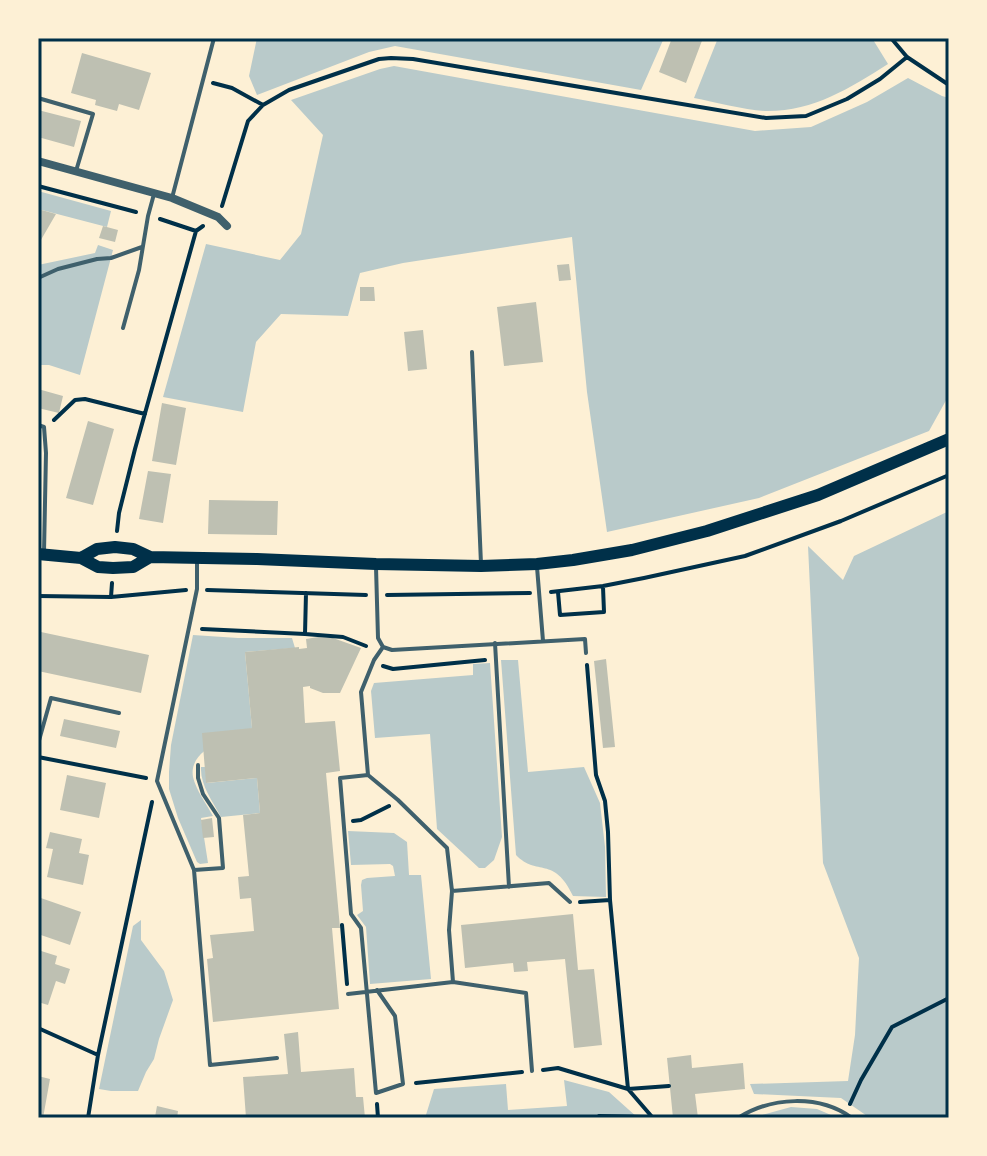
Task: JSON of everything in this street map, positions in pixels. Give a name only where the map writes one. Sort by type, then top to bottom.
[{"type":"main road","points":[[81,558],[97,549],[115,547],[133,549],[150,557],[481,566],[537,564],[632,550],[707,531],[818,495],[949,439]]},
{"type":"main road","points":[[41,554],[81,558],[98,567],[113,568],[133,567],[150,557]]},
{"type":"street","points":[[38,161],[172,198],[218,217],[227,226]]},
{"type":"lane","points":[[172,198],[214,38]]},
{"type":"lane","points":[[38,98],[93,114],[76,171]]},
{"type":"lane","points":[[123,328],[139,270],[154,194]]},
{"type":"lane","points":[[38,278],[58,269],[111,258],[142,247]]},
{"type":"lane","points":[[472,352],[481,566]]},
{"type":"lane","points":[[41,426],[46,453],[41,554]]},
{"type":"lane","points":[[197,558],[197,589],[157,781],[194,870],[210,1065],[277,1058]]},
{"type":"lane","points":[[376,564],[378,638],[383,647],[392,650],[585,639],[586,653]]},
{"type":"lane","points":[[537,564],[543,641]]},
{"type":"lane","points":[[495,643],[509,887]]},
{"type":"lane","points":[[383,647],[361,692],[368,775],[447,848],[452,891],[449,930],[453,982]]},
{"type":"lane","points":[[38,744],[51,698],[119,713]]},
{"type":"lane","points":[[194,870],[223,868],[219,818],[203,794],[198,765]]},
{"type":"lane","points":[[368,775],[340,778],[351,914],[361,928],[376,1093],[403,1084],[395,1016],[377,990]]},
{"type":"lane","points":[[452,891],[549,883],[570,902]]},
{"type":"lane","points":[[348,994],[453,982],[526,993],[532,1071]]},
{"type":"lane","points":[[738,1118],[753,1109],[794,1100],[820,1104],[852,1118]]},
{"type":"path","points":[[891,38],[907,57],[949,85]]},
{"type":"path","points":[[115,547],[119,513],[196,231],[218,217],[248,121],[263,105],[289,90],[379,59],[391,58],[413,59],[766,118],[806,116],[847,99],[880,79],[907,57]]},
{"type":"path","points":[[203,80],[232,88],[263,105]]},
{"type":"path","points":[[38,186],[196,231]]},
{"type":"path","points":[[41,426],[60,416],[75,400],[85,399],[145,414]]},
{"type":"path","points":[[111,597],[113,568]]},
{"type":"path","points":[[558,592],[560,615],[604,612],[603,586]]},
{"type":"path","points":[[305,634],[306,593]]},
{"type":"path","points":[[188,628],[343,637],[366,646]]},
{"type":"path","points":[[586,653],[596,775],[605,801],[608,832],[610,900],[628,1089],[653,1118]]},
{"type":"path","points":[[38,757],[157,781],[98,1055],[88,1118]]},
{"type":"path","points":[[343,822],[361,820],[398,800]]},
{"type":"path","points":[[587,902],[610,900]]},
{"type":"path","points":[[845,1113],[892,1027],[949,998]]},
{"type":"path","points":[[38,1028],[98,1055]]},
{"type":"path","points":[[403,1084],[558,1068],[628,1089],[669,1086]]},
{"type":"path","points":[[598,1118],[653,1118]]},
{"type":"shaded area","points":[[257,38],[664,38],[641,90],[395,46],[369,52],[257,95],[249,76]]},
{"type":"shaded area","points":[[718,38],[872,38],[888,64],[816,102],[785,110],[751,110],[694,98]]},
{"type":"shaded area","points":[[394,66],[755,131],[811,127],[867,102],[908,78],[949,98],[949,395],[929,431],[759,498],[607,532],[587,392],[572,237],[403,263],[360,273],[348,316],[281,314],[256,342],[243,412],[163,397],[206,244],[280,260],[301,234],[323,135],[291,100]]},
{"type":"shaded area","points":[[38,191],[111,211],[107,227],[38,209]]},
{"type":"shaded area","points":[[98,245],[113,250],[80,375],[49,365],[38,365],[38,265],[95,253]]},
{"type":"shaded area","points":[[949,511],[949,1118],[870,1118],[841,1098],[754,1094],[750,1084],[848,1081],[855,1035],[859,958],[823,863],[808,546],[843,580],[854,556]]},
{"type":"shaded area","points":[[193,635],[292,638],[295,648],[245,652],[252,728],[213,745],[197,758],[193,767],[194,782],[213,816],[201,818],[208,863],[200,864],[178,818],[169,789],[171,745]]},
{"type":"shaded area","points":[[501,660],[518,660],[528,772],[584,767],[600,803],[606,897],[573,896],[559,875],[531,865],[516,855]]},
{"type":"shaded area","points":[[490,663],[502,837],[494,860],[485,868],[479,868],[437,829],[430,734],[375,738],[371,691],[374,683],[473,675],[473,664]]},
{"type":"shaded area","points":[[201,767],[205,767],[207,783],[257,778],[260,813],[221,817],[205,787]]},
{"type":"shaded area","points":[[348,831],[394,833],[407,842],[409,875],[421,875],[431,979],[370,984],[366,927],[357,915],[363,911],[362,880],[395,876],[390,864],[351,865]]},
{"type":"shaded area","points":[[141,920],[141,940],[164,971],[173,1000],[154,1059],[138,1091],[99,1089],[133,926]]},
{"type":"shaded area","points":[[564,1080],[609,1092],[638,1118],[425,1118],[434,1089],[506,1084],[508,1110],[567,1106]]},
{"type":"shaded area","points":[[791,1107],[817,1109],[838,1118],[751,1118]]},
{"type":"building","points":[[672,38],[703,38],[686,83],[659,72]]},
{"type":"building","points":[[82,53],[151,73],[139,110],[119,104],[117,111],[95,105],[96,100],[71,93]]},
{"type":"building","points":[[38,110],[81,121],[74,147],[38,137]]},
{"type":"building","points":[[38,209],[56,214],[38,245]]},
{"type":"building","points":[[103,226],[118,230],[115,242],[99,238]]},
{"type":"building","points":[[569,264],[571,280],[559,281],[557,265]]},
{"type":"building","points":[[360,287],[374,287],[375,301],[360,301]]},
{"type":"building","points":[[536,302],[543,362],[504,366],[497,307]]},
{"type":"building","points":[[423,330],[427,369],[408,371],[404,332]]},
{"type":"building","points":[[38,389],[63,396],[59,413],[38,408]]},
{"type":"building","points":[[162,403],[186,408],[176,465],[152,461]]},
{"type":"building","points":[[88,421],[114,429],[93,505],[66,498]]},
{"type":"building","points":[[148,471],[171,474],[163,523],[139,519]]},
{"type":"building","points":[[209,500],[278,501],[277,535],[208,534]]},
{"type":"building","points":[[41,632],[149,655],[141,693],[38,671]]},
{"type":"building","points":[[333,638],[361,648],[340,693],[323,693],[310,686],[303,687],[305,723],[335,721],[340,771],[326,773],[340,928],[332,928],[339,1009],[213,1022],[207,959],[213,958],[210,935],[254,931],[251,898],[240,899],[238,877],[249,876],[243,815],[260,813],[257,778],[206,783],[202,733],[252,728],[245,652],[307,648],[306,639]]},
{"type":"building","points":[[606,659],[615,747],[603,748],[594,661]]},
{"type":"building","points":[[64,719],[120,731],[116,748],[60,736]]},
{"type":"building","points":[[67,775],[106,783],[99,818],[60,810]]},
{"type":"building","points":[[212,818],[214,837],[203,838],[201,820]]},
{"type":"building","points":[[50,832],[82,839],[79,853],[89,855],[83,885],[47,877],[53,849],[46,848]]},
{"type":"building","points":[[38,897],[81,912],[70,945],[38,934]]},
{"type":"building","points":[[573,914],[578,970],[594,969],[602,1045],[574,1048],[565,959],[527,962],[528,971],[514,972],[513,963],[465,968],[461,925]]},
{"type":"building","points":[[38,950],[57,956],[55,964],[70,969],[65,984],[56,981],[48,1005],[38,1002]]},
{"type":"building","points":[[298,1032],[301,1072],[354,1068],[356,1097],[363,1097],[365,1118],[246,1118],[243,1077],[288,1074],[284,1034]]},
{"type":"building","points":[[691,1055],[692,1068],[743,1063],[745,1089],[695,1094],[698,1118],[673,1118],[667,1058]]},
{"type":"building","points":[[38,1076],[50,1079],[43,1118],[38,1118]]},
{"type":"building","points":[[157,1106],[178,1111],[177,1118],[155,1117]]}]
